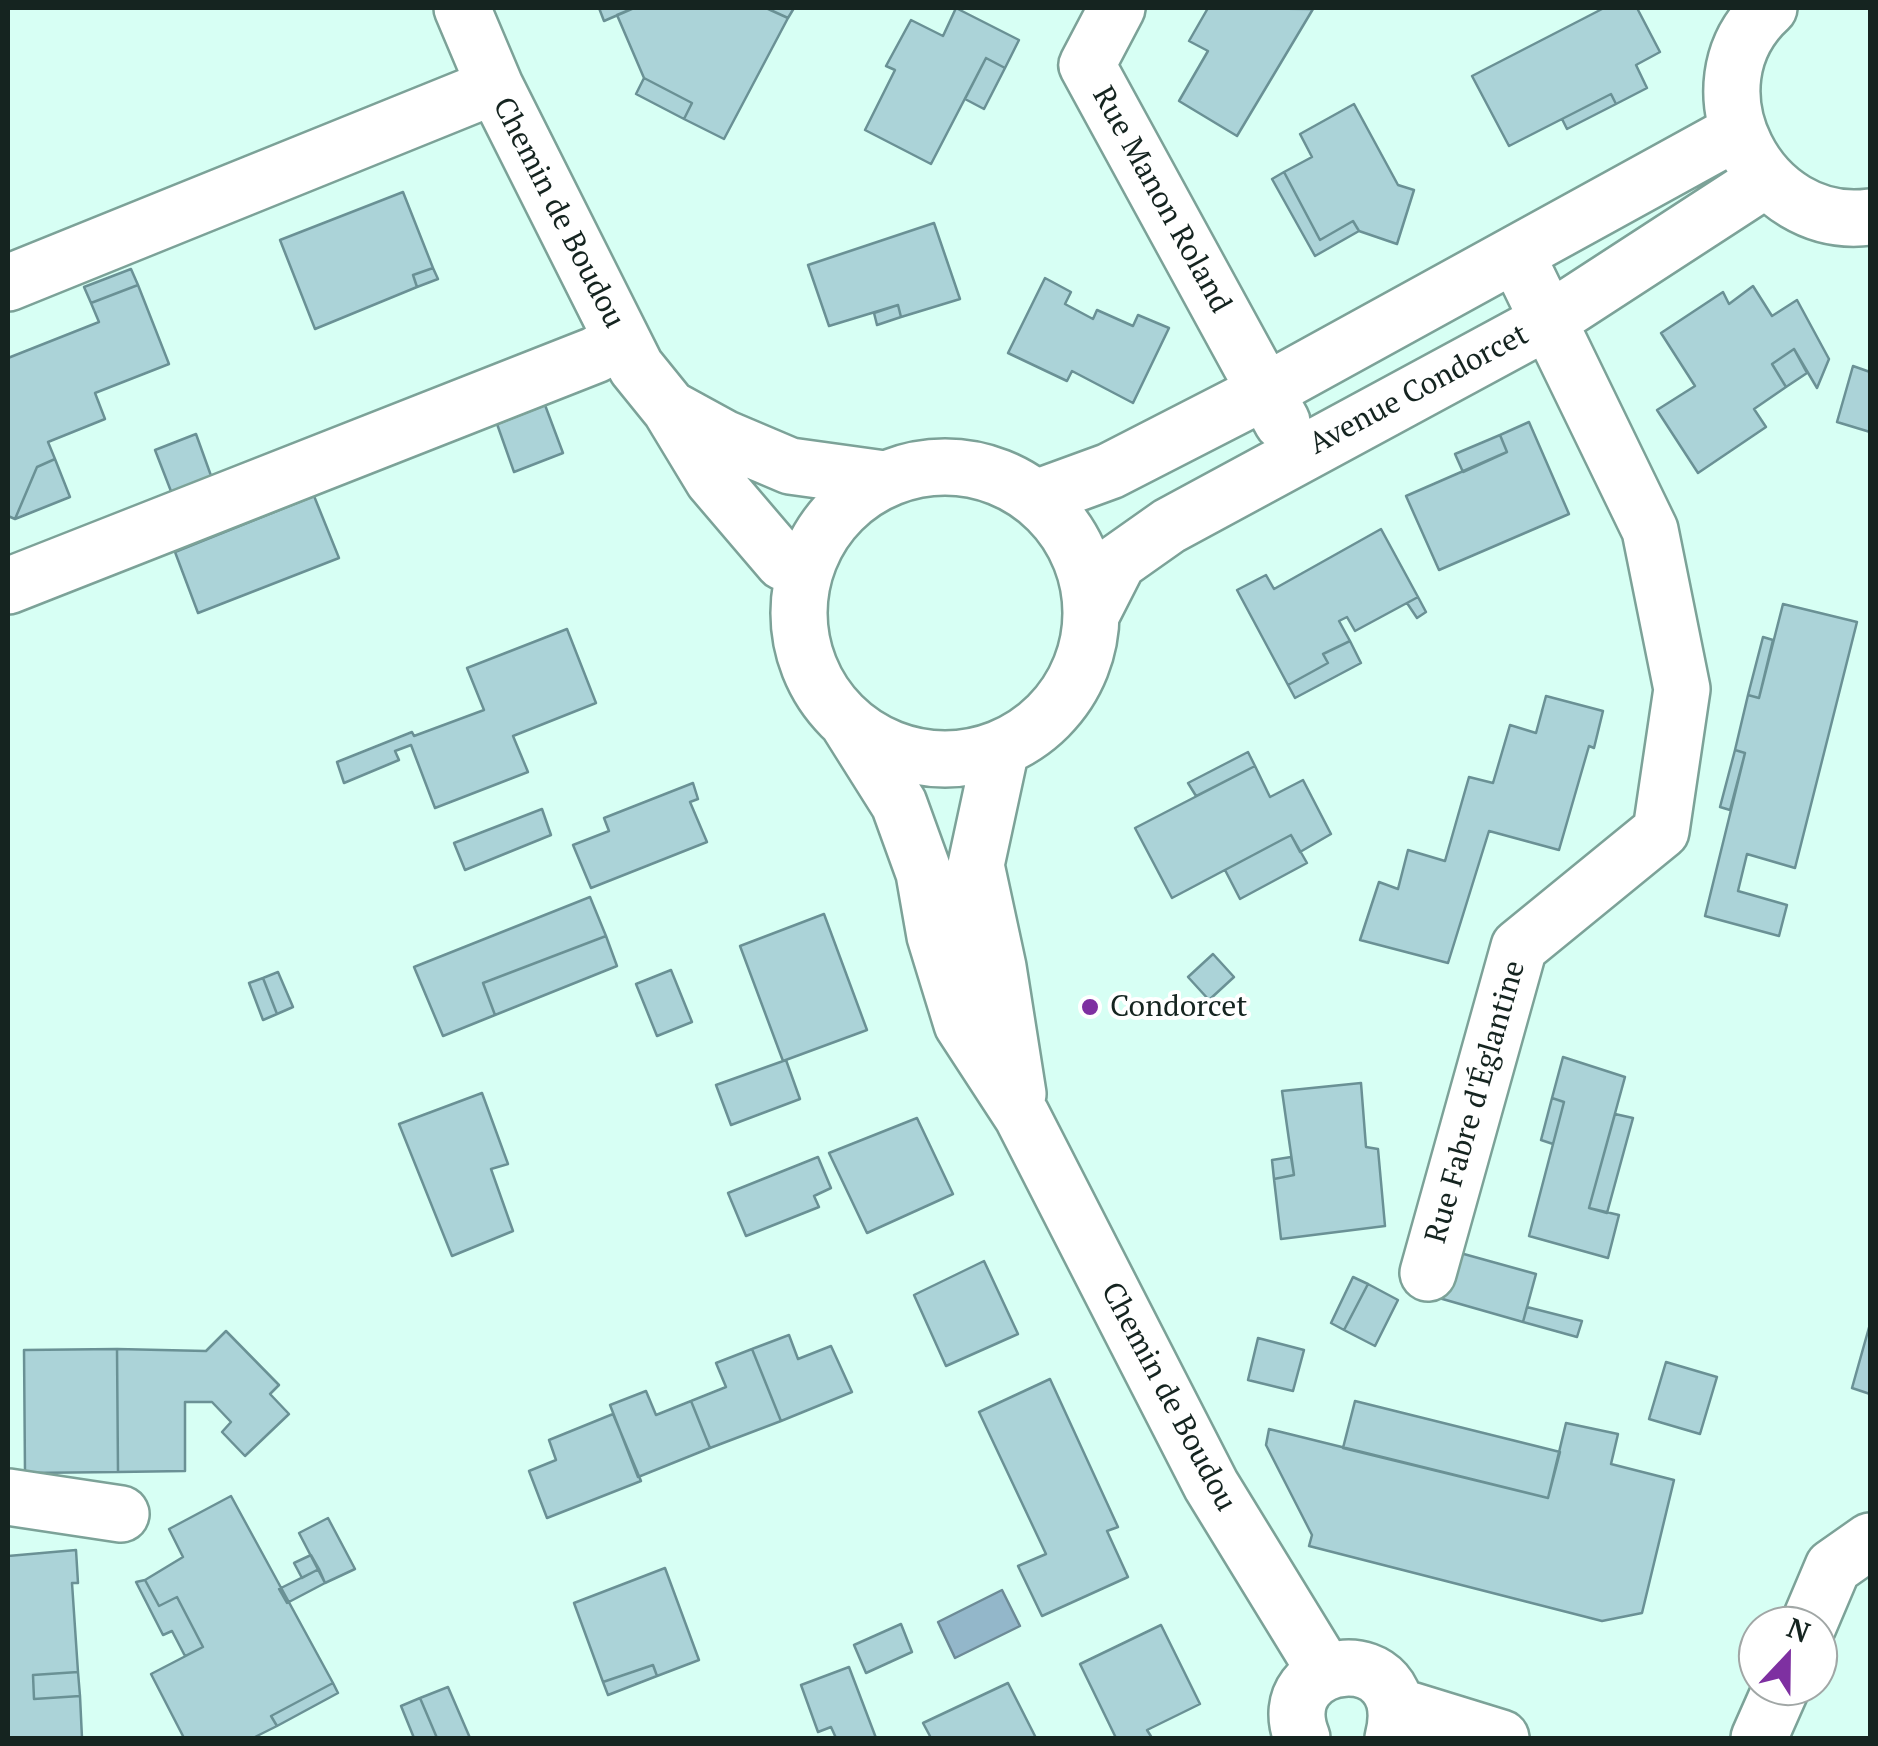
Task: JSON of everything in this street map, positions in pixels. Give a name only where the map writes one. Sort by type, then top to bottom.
[{"type":"street","name":"Chemin de Boudou","points":[[462,8],[495,86],[636,367],[670,409],[713,480],[783,562],[804,572]]},
{"type":"street","name":"Rue Manon Roland","points":[[1118,8],[1087,65],[1266,391]]},
{"type":"street","points":[[1757,12],[1736,59],[1731,102],[1737,132],[1765,180],[1814,212],[1856,219],[1870,217]]},
{"type":"street","points":[[8,282],[495,86]]},
{"type":"street","points":[[1036,498],[1110,471],[1266,391],[1737,132]]},
{"type":"street","name":"Avenue Condorcet","points":[[1092,613],[1118,562],[1169,526],[1548,321],[1765,180]]},
{"type":"street","name":"Rue Fabre d'Églantine","points":[[1428,1272],[1519,947],[1660,832],[1682,689],[1650,530],[1516,254]]},
{"type":"street","points":[[8,586],[595,355],[622,340]]},
{"type":"street","points":[[1266,391],[1298,455]]},
{"type":"street","name":"Chemin de Boudou","points":[[670,409],[724,438],[790,466],[884,480]]},
{"type":"street","points":[[963,467],[1002,477],[1036,498],[1066,529],[1085,570],[1092,613],[1086,656],[1068,694],[1038,727],[1002,749],[962,759],[921,757],[882,745],[848,723],[822,691],[805,654],[798,613],[804,572],[821,534],[849,502],[884,480],[922,468],[963,467]]},
{"type":"street","name":"Chemin de Boudou","points":[[848,723],[899,804],[924,873],[935,936],[962,1024],[1022,1116],[1211,1485],[1325,1671]]},
{"type":"street","name":"Chemin de Boudou","points":[[1002,749],[976,865],[998,967],[1022,1116]]},
{"type":"street","points":[[8,1496],[121,1514]]},
{"type":"street","points":[[1816,1606],[1833,1567],[1870,1541]]},
{"type":"street","points":[[1293,1731],[1305,1690],[1325,1671],[1340,1667],[1368,1672],[1391,1691],[1395,1722],[1501,1738]]},
{"type":"street","points":[[1760,1738],[1774,1706]]},
{"type":"water","points":[[1002,1590],[1020,1626],[955,1658],[938,1622]]},
{"type":"building","points":[[599,8],[634,8],[604,21]]},
{"type":"building","points":[[634,8],[766,8],[788,18],[724,139],[684,119],[692,103],[644,78],[617,15]]},
{"type":"building","points":[[766,8],[794,8],[788,18]]},
{"type":"building","points":[[956,8],[1019,40],[1005,68],[986,58],[931,164],[865,130],[895,70],[886,66],[911,20],[943,36]]},
{"type":"building","points":[[1208,8],[1313,9],[1237,136],[1179,101],[1208,51],[1189,41]]},
{"type":"building","points":[[1604,8],[1637,8],[1660,52],[1636,65],[1647,88],[1616,104],[1611,94],[1509,146],[1472,76]]},
{"type":"building","points":[[986,58],[1005,68],[984,109],[965,99]]},
{"type":"building","points":[[644,78],[692,103],[684,119],[636,94]]},
{"type":"building","points":[[1611,94],[1616,104],[1567,129],[1562,119]]},
{"type":"building","points":[[1354,104],[1398,185],[1414,190],[1397,244],[1359,231],[1353,221],[1320,240],[1284,172],[1312,157],[1300,134]]},
{"type":"building","points":[[1284,172],[1320,240],[1353,221],[1359,231],[1315,256],[1272,179]]},
{"type":"building","points":[[403,192],[433,268],[413,275],[417,287],[315,329],[280,240]]},
{"type":"building","points":[[934,223],[960,299],[901,317],[898,305],[829,326],[808,265]]},
{"type":"building","points":[[433,268],[438,279],[417,287],[413,275]]},
{"type":"building","points":[[131,269],[138,285],[91,303],[84,287]]},
{"type":"building","points":[[1045,278],[1071,292],[1065,304],[1093,319],[1097,310],[1133,326],[1138,315],[1169,328],[1133,403],[1072,371],[1067,381],[1008,353]]},
{"type":"building","points":[[138,285],[169,364],[95,393],[105,419],[48,442],[55,459],[37,467],[15,519],[8,516],[8,358],[99,322],[91,303]]},
{"type":"building","points":[[1753,286],[1772,316],[1797,300],[1829,359],[1817,388],[1794,349],[1772,364],[1786,387],[1754,409],[1766,427],[1698,473],[1657,410],[1695,386],[1661,333],[1723,292],[1729,304]]},
{"type":"building","points":[[898,305],[901,317],[877,325],[874,313]]},
{"type":"building","points":[[1794,349],[1807,373],[1786,387],[1772,364]]},
{"type":"building","points":[[1853,366],[1870,372],[1870,432],[1837,422]]},
{"type":"building","points":[[545,405],[563,453],[514,472],[497,424]]},
{"type":"building","points":[[1529,422],[1569,514],[1439,570],[1406,496],[1507,452],[1500,435]]},
{"type":"building","points":[[196,434],[214,484],[174,499],[155,450]]},
{"type":"building","points":[[1500,435],[1507,452],[1463,472],[1455,454]]},
{"type":"building","points":[[55,459],[70,497],[15,519],[37,467]]},
{"type":"building","points":[[314,496],[339,558],[198,613],[175,552]]},
{"type":"building","points":[[1381,529],[1418,597],[1355,631],[1347,617],[1339,621],[1350,641],[1323,654],[1328,663],[1288,685],[1237,590],[1266,575],[1274,589]]},
{"type":"building","points":[[1418,597],[1426,612],[1417,618],[1407,603]]},
{"type":"building","points":[[1783,604],[1857,622],[1795,868],[1747,854],[1738,891],[1787,905],[1779,936],[1705,916],[1745,753],[1735,750],[1748,695],[1759,698]]},
{"type":"building","points":[[567,629],[596,703],[513,736],[528,772],[435,808],[411,745],[395,751],[399,760],[344,783],[337,762],[412,732],[414,736],[484,710],[467,668]]},
{"type":"building","points":[[1763,637],[1773,640],[1759,698],[1748,695]]},
{"type":"building","points":[[1350,641],[1361,663],[1295,698],[1288,685],[1328,663],[1323,654]]},
{"type":"building","points":[[1546,696],[1603,711],[1559,850],[1489,831],[1448,963],[1360,940],[1379,882],[1398,889],[1408,850],[1445,861],[1469,777],[1493,783],[1510,725],[1536,733]]},
{"type":"building","points":[[1735,750],[1745,753],[1730,810],[1720,807]]},
{"type":"building","points":[[1248,752],[1255,766],[1196,796],[1188,783]]},
{"type":"building","points":[[1255,766],[1270,797],[1303,780],[1331,834],[1300,852],[1291,835],[1172,898],[1135,828]]},
{"type":"building","points":[[693,783],[698,799],[690,802],[707,842],[591,888],[573,845],[609,831],[604,818]]},
{"type":"building","points":[[542,809],[551,835],[465,870],[454,843]]},
{"type":"building","points":[[1291,835],[1307,863],[1240,899],[1225,870]]},
{"type":"building","points":[[590,897],[606,936],[483,983],[495,1015],[443,1036],[414,967]]},
{"type":"building","points":[[824,914],[867,1030],[783,1061],[740,946]]},
{"type":"building","points":[[606,936],[617,966],[495,1015],[483,983]]},
{"type":"building","points":[[1213,954],[1234,977],[1209,1000],[1188,977]]},
{"type":"building","points":[[671,970],[692,1022],[657,1036],[636,984]]},
{"type":"building","points":[[278,972],[293,1007],[277,1014],[263,978]]},
{"type":"building","points":[[263,978],[277,1014],[263,1020],[249,983]]},
{"type":"building","points":[[1563,1057],[1625,1077],[1589,1208],[1619,1215],[1608,1258],[1529,1236],[1564,1102],[1552,1098]]},
{"type":"building","points":[[786,1060],[800,1099],[731,1125],[716,1085]]},
{"type":"building","points":[[1361,1083],[1366,1147],[1378,1149],[1385,1226],[1281,1239],[1274,1179],[1294,1175],[1282,1091]]},
{"type":"building","points":[[482,1093],[508,1164],[491,1169],[513,1231],[452,1256],[399,1124]]},
{"type":"building","points":[[1552,1098],[1564,1102],[1553,1144],[1541,1140]]},
{"type":"building","points":[[1615,1114],[1633,1118],[1607,1213],[1589,1208]]},
{"type":"building","points":[[917,1118],[953,1194],[867,1233],[829,1153]]},
{"type":"building","points":[[818,1157],[831,1188],[814,1196],[819,1207],[746,1236],[728,1193]]},
{"type":"building","points":[[1291,1157],[1294,1175],[1274,1179],[1272,1160]]},
{"type":"building","points":[[1453,1251],[1536,1274],[1523,1322],[1439,1298]]},
{"type":"building","points":[[984,1261],[1018,1334],[946,1366],[914,1295]]},
{"type":"building","points":[[1353,1277],[1368,1284],[1344,1330],[1331,1323]]},
{"type":"building","points":[[1368,1284],[1398,1300],[1375,1346],[1344,1330]]},
{"type":"building","points":[[1527,1307],[1582,1321],[1577,1337],[1523,1322]]},
{"type":"building","points":[[1870,1324],[1870,1394],[1852,1388]]},
{"type":"building","points":[[226,1331],[279,1385],[270,1394],[289,1414],[245,1456],[222,1432],[231,1422],[212,1402],[185,1402],[185,1471],[118,1472],[117,1349],[206,1351]]},
{"type":"building","points":[[789,1335],[798,1359],[831,1346],[852,1392],[781,1421],[752,1349]]},
{"type":"building","points":[[1258,1338],[1304,1350],[1293,1391],[1248,1380]]},
{"type":"building","points":[[117,1349],[118,1472],[25,1473],[24,1350]]},
{"type":"building","points":[[752,1349],[781,1421],[710,1448],[691,1401],[726,1387],[716,1363]]},
{"type":"building","points":[[1666,1362],[1717,1377],[1700,1434],[1649,1419]]},
{"type":"building","points":[[1050,1379],[1118,1527],[1107,1531],[1128,1577],[1042,1616],[1018,1566],[1046,1554],[979,1412]]},
{"type":"building","points":[[646,1391],[656,1415],[691,1401],[710,1448],[638,1477],[610,1405]]},
{"type":"building","points":[[1355,1401],[1560,1452],[1548,1498],[1343,1448]]},
{"type":"building","points":[[613,1414],[641,1481],[547,1518],[529,1471],[556,1460],[549,1440]]},
{"type":"building","points":[[1566,1423],[1618,1434],[1611,1464],[1674,1480],[1642,1613],[1602,1621],[1309,1546],[1312,1535],[1266,1445],[1269,1429],[1548,1498]]},
{"type":"building","points":[[231,1496],[333,1683],[271,1716],[277,1726],[253,1738],[184,1738],[151,1674],[203,1647],[177,1597],[159,1606],[145,1580],[183,1557],[169,1529]]},
{"type":"building","points":[[328,1518],[355,1569],[325,1583],[299,1533]]},
{"type":"building","points":[[76,1550],[78,1583],[72,1583],[78,1672],[33,1675],[34,1699],[80,1696],[82,1738],[8,1738],[8,1556]]},
{"type":"building","points":[[311,1555],[319,1569],[302,1578],[294,1563]]},
{"type":"building","points":[[665,1568],[699,1660],[657,1676],[653,1665],[603,1682],[574,1603]]},
{"type":"building","points":[[319,1569],[325,1583],[287,1603],[279,1589]]},
{"type":"building","points":[[145,1580],[159,1606],[177,1597],[203,1647],[185,1656],[172,1631],[163,1635],[136,1582]]},
{"type":"building","points":[[901,1624],[912,1652],[866,1673],[854,1645]]},
{"type":"building","points":[[1161,1625],[1200,1704],[1147,1730],[1152,1738],[1116,1738],[1080,1664]]},
{"type":"building","points":[[653,1665],[657,1676],[608,1695],[603,1682]]},
{"type":"building","points":[[849,1667],[876,1738],[836,1738],[831,1727],[818,1732],[801,1685]]},
{"type":"building","points":[[78,1672],[80,1696],[34,1699],[33,1675]]},
{"type":"building","points":[[333,1683],[338,1693],[277,1726],[271,1716]]},
{"type":"building","points":[[1008,1683],[1036,1738],[931,1738],[923,1723]]},
{"type":"building","points":[[448,1687],[470,1738],[437,1738],[420,1698]]},
{"type":"building","points":[[420,1698],[437,1738],[414,1738],[401,1706]]},
{"type":"place","name":"Condorcet","points":[[1090,1007]]}]
